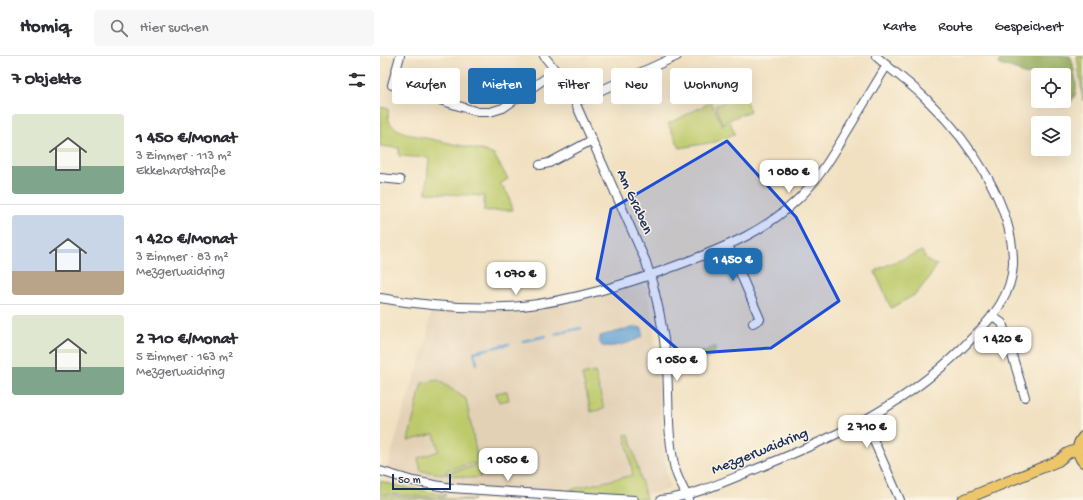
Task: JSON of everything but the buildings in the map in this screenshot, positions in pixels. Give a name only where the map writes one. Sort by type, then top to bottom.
[{"type":"main road","points":[[963,500],[979,497],[1058,461],[1080,456],[1079,444],[1083,437]]},
{"type":"street","points":[[400,56],[392,85],[478,112],[490,112],[503,108],[544,79]]},
{"type":"street","name":"Am Graben","points":[[544,56],[554,68]]},
{"type":"street","points":[[603,89],[677,56]]},
{"type":"street","name":"Mezgerwaidring","points":[[661,500],[688,498],[792,455],[865,421],[909,393],[941,368],[965,346],[1002,304],[1010,283],[1013,264],[1009,230],[993,189],[952,125],[928,100],[876,56]]},
{"type":"street","points":[[380,298],[422,304],[475,308],[521,306],[541,303],[623,284],[728,246],[754,233],[783,213],[802,195],[828,163],[887,65]]},
{"type":"street","name":"Am Graben","points":[[576,104],[646,262],[650,275],[665,344],[672,449],[678,477],[688,498]]},
{"type":"street","points":[[540,165],[549,163],[592,140]]},
{"type":"street","points":[[380,178],[400,180]]},
{"type":"street","points":[[728,246],[760,319],[753,323]]},
{"type":"street","points":[[992,316],[1002,323],[1025,397]]},
{"type":"street","points":[[865,421],[900,500]]},
{"type":"street","points":[[380,471],[413,481],[451,488],[634,500]]},
{"type":"highlighted area","points":[[727,141],[796,217],[839,301],[771,348],[683,354],[597,279],[611,209]]},
{"type":"shaded area","points":[[639,283],[646,287],[653,319],[666,472],[669,489],[656,493],[550,495],[550,488],[539,487],[538,494],[477,490],[386,473],[402,415],[426,343],[431,309],[518,309]]},
{"type":"green space","points":[[1002,56],[1070,56],[1076,80],[1073,99],[1071,101],[1071,68],[1031,68],[1031,74],[1024,74],[1010,67],[998,64]]},
{"type":"green space","points":[[1077,56],[1083,56],[1083,101]]},
{"type":"green space","points":[[707,104],[712,104],[722,125],[730,122],[735,134],[715,142],[680,148],[668,124]]},
{"type":"green space","points":[[720,104],[747,104],[750,111],[722,123],[715,106]]},
{"type":"green space","points":[[380,107],[389,109],[388,119],[392,125],[408,134],[485,151],[494,155],[508,179],[500,184],[508,194],[513,210],[484,211],[484,196],[426,193],[429,158],[399,156],[399,148],[380,146]]},
{"type":"green space","points":[[922,251],[927,260],[937,265],[916,294],[891,308],[875,272],[880,268]]},
{"type":"green space","points":[[715,346],[714,354],[703,361],[699,354]]},
{"type":"green space","points":[[595,372],[604,409],[591,412],[582,375]]},
{"type":"green space","points":[[438,380],[466,399],[481,477],[471,478],[421,471],[418,458],[439,451],[434,434],[408,441],[422,383]],"holes":[[[474,463],[474,466],[446,473],[446,470]]]},
{"type":"green space","points":[[507,391],[509,400],[499,402],[496,393]]},
{"type":"green space","points":[[629,434],[646,499],[598,498],[571,495],[570,490],[573,489],[633,475],[625,435]]},
{"type":"green space","points":[[380,481],[446,495],[444,497],[380,494]]},
{"type":"green space","points":[[380,496],[474,500],[380,500]]},
{"type":"water","points":[[636,327],[642,328],[642,337],[633,341],[617,346],[602,346],[599,341],[600,336]]},
{"type":"waterway","points":[[555,334],[581,328]]},
{"type":"waterway","points":[[523,341],[546,336]]},
{"type":"waterway","points":[[477,364],[474,352],[509,344]]}]
